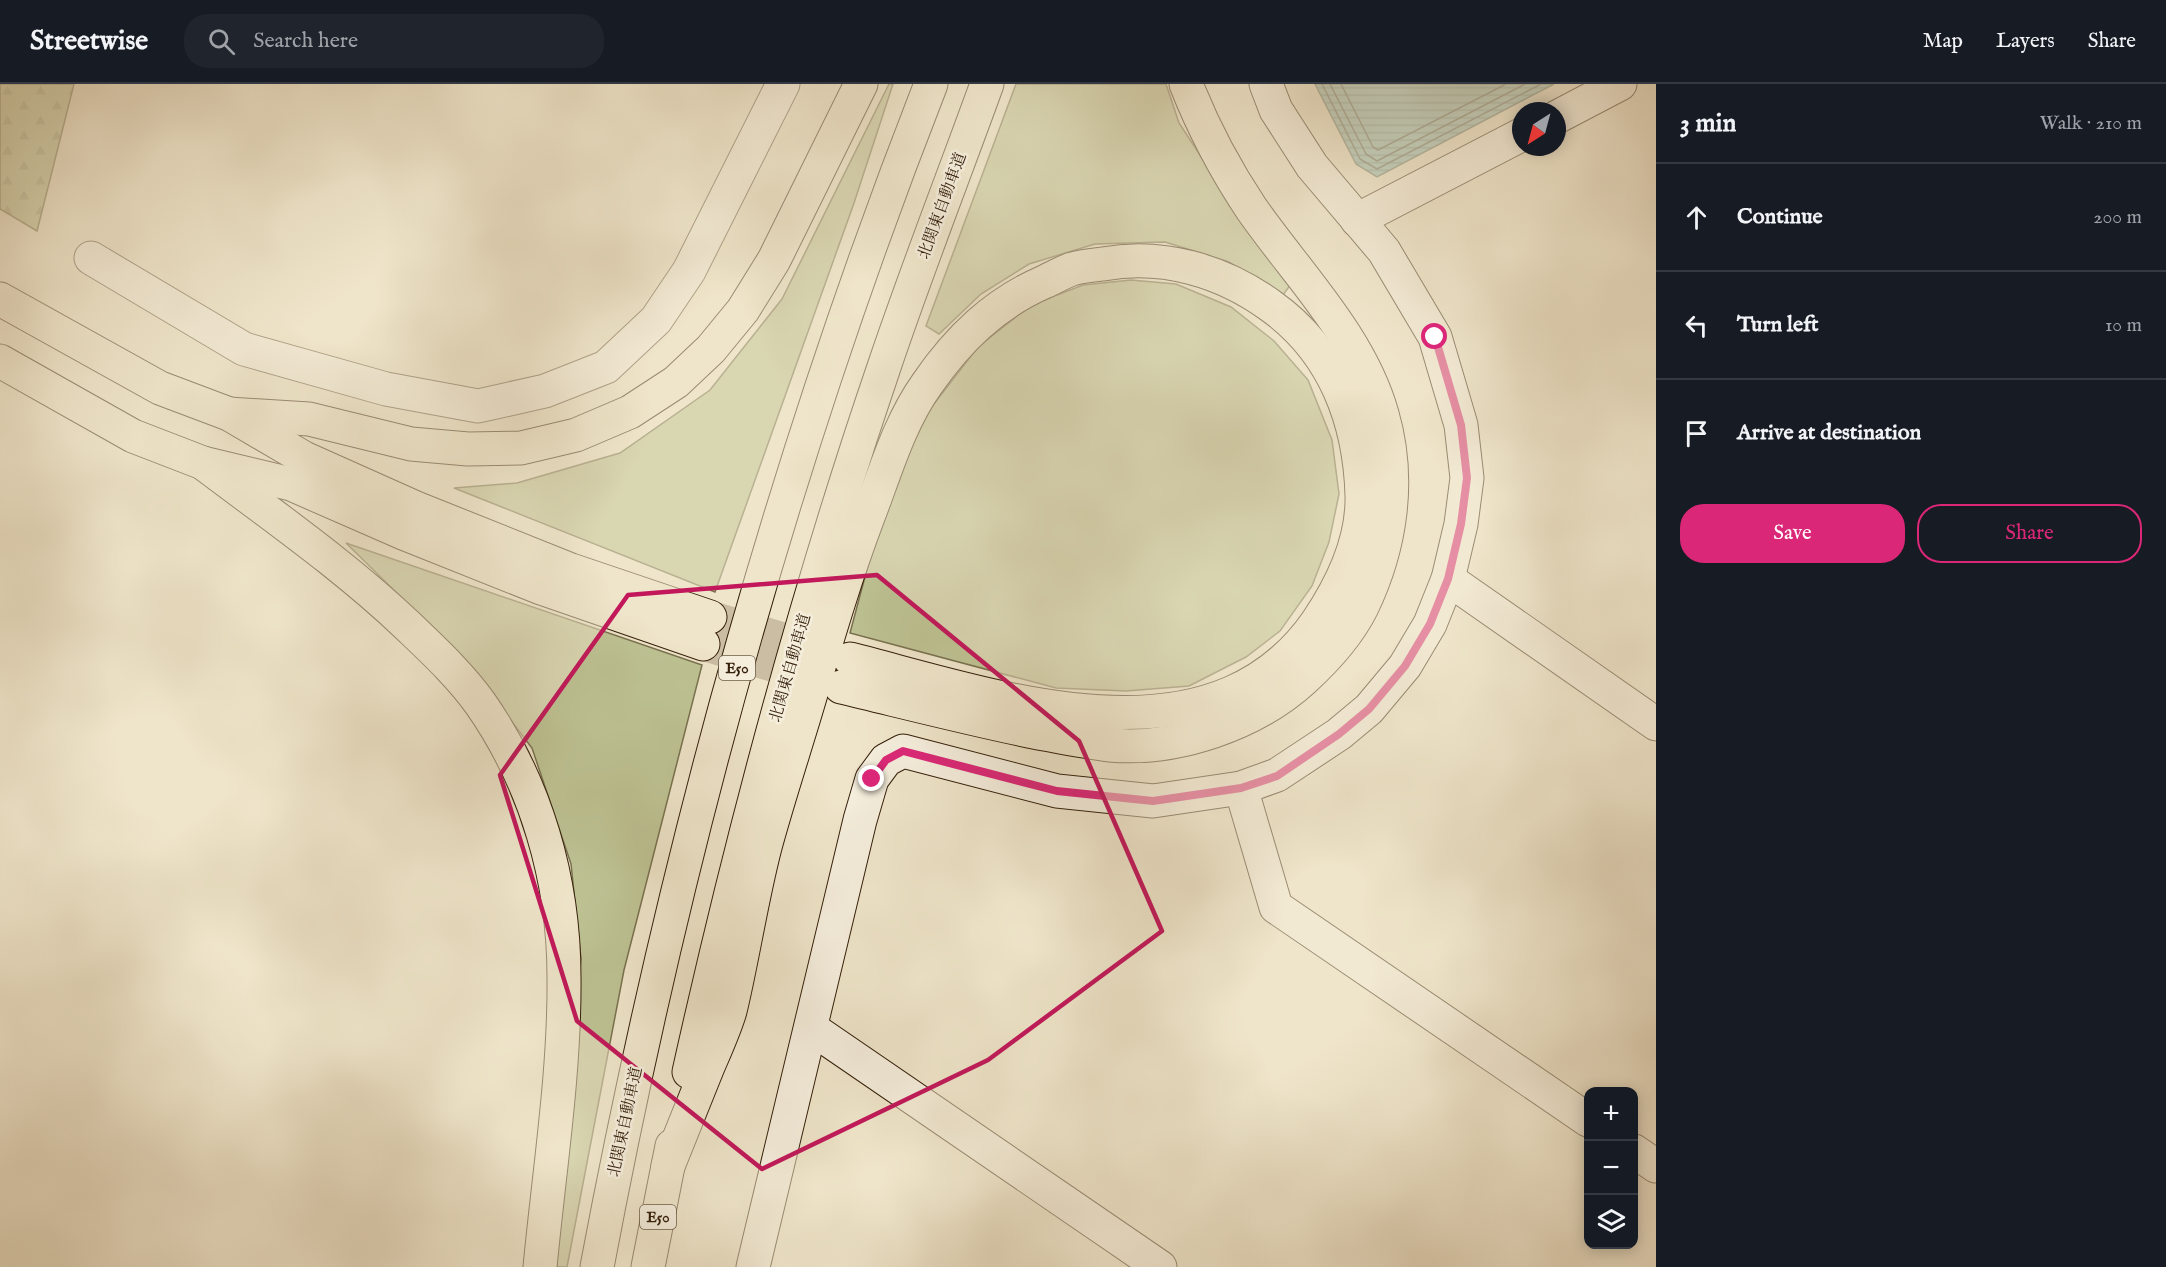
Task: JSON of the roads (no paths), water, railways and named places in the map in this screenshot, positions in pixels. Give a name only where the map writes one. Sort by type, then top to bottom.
[{"type":"highway","points":[[229,414],[309,419],[411,444],[468,449],[521,447],[576,435],[630,412],[676,382],[711,349],[743,310],[774,260],[861,84]]},
{"type":"highway","name":"北関東自動車道","points":[[597,1267],[651,1002],[690,837],[772,545],[835,348],[931,84]]},
{"type":"highway","name":"北関東自動車道","points":[[648,1267],[668,1166],[743,837],[821,563],[884,367],[987,84]]},
{"type":"highway","points":[[668,1166],[728,1016],[765,849],[846,575],[896,442],[925,387],[960,343],[990,313],[1027,290],[1072,269],[1119,261],[1165,262],[1209,272],[1257,295],[1286,316],[1316,349],[1339,386],[1353,423],[1361,463],[1362,507],[1354,552],[1335,595],[1311,630],[1284,657],[1253,682],[1203,703],[1160,712],[1107,714],[1048,707],[846,673],[1002,726],[1111,745],[1156,744],[1203,734],[1248,718],[1289,692],[1324,660],[1354,622],[1375,580],[1386,539],[1392,501],[1390,460],[1382,414],[1367,375],[1340,328],[1252,208],[1202,122],[1186,84]]},
{"type":"highway","points":[[0,299],[160,388],[229,414],[304,458],[416,508],[571,570],[706,631],[541,588],[403,533],[291,484],[203,463],[133,436],[0,361]]},
{"type":"highway","points":[[203,463],[323,552],[376,596],[434,650],[479,702],[510,754],[532,804],[551,856],[561,915],[564,977],[561,1058],[540,1267]]},
{"type":"street","points":[[91,258],[244,349],[386,389],[478,406],[545,391],[606,367],[656,320],[689,271],[783,84]]},
{"type":"street","points":[[753,1267],[863,810],[872,779],[886,760],[903,751],[1057,791],[1153,801],[1241,788],[1277,776],[1339,734],[1369,709],[1405,666],[1430,624],[1448,579],[1461,524],[1467,478],[1461,425],[1435,337],[1384,251],[1312,166],[1276,110],[1266,84]]},
{"type":"street","points":[[1566,112],[1620,84]]},
{"type":"street","points":[[1357,220],[1512,140]]},
{"type":"street","points":[[1448,579],[1656,724]]},
{"type":"street","points":[[1241,788],[1276,907],[1584,1117]]},
{"type":"street","points":[[811,1028],[1160,1267]]},
{"type":"street","points":[[1638,1154],[1656,1166]]},
{"type":"water","points":[[1315,84],[1554,84],[1520,102],[1512,102],[1512,106],[1377,177],[1356,164]]},
{"type":"tunnel","points":[[710,617],[823,651]]},
{"type":"tunnel","points":[[703,644],[817,679]]}]
